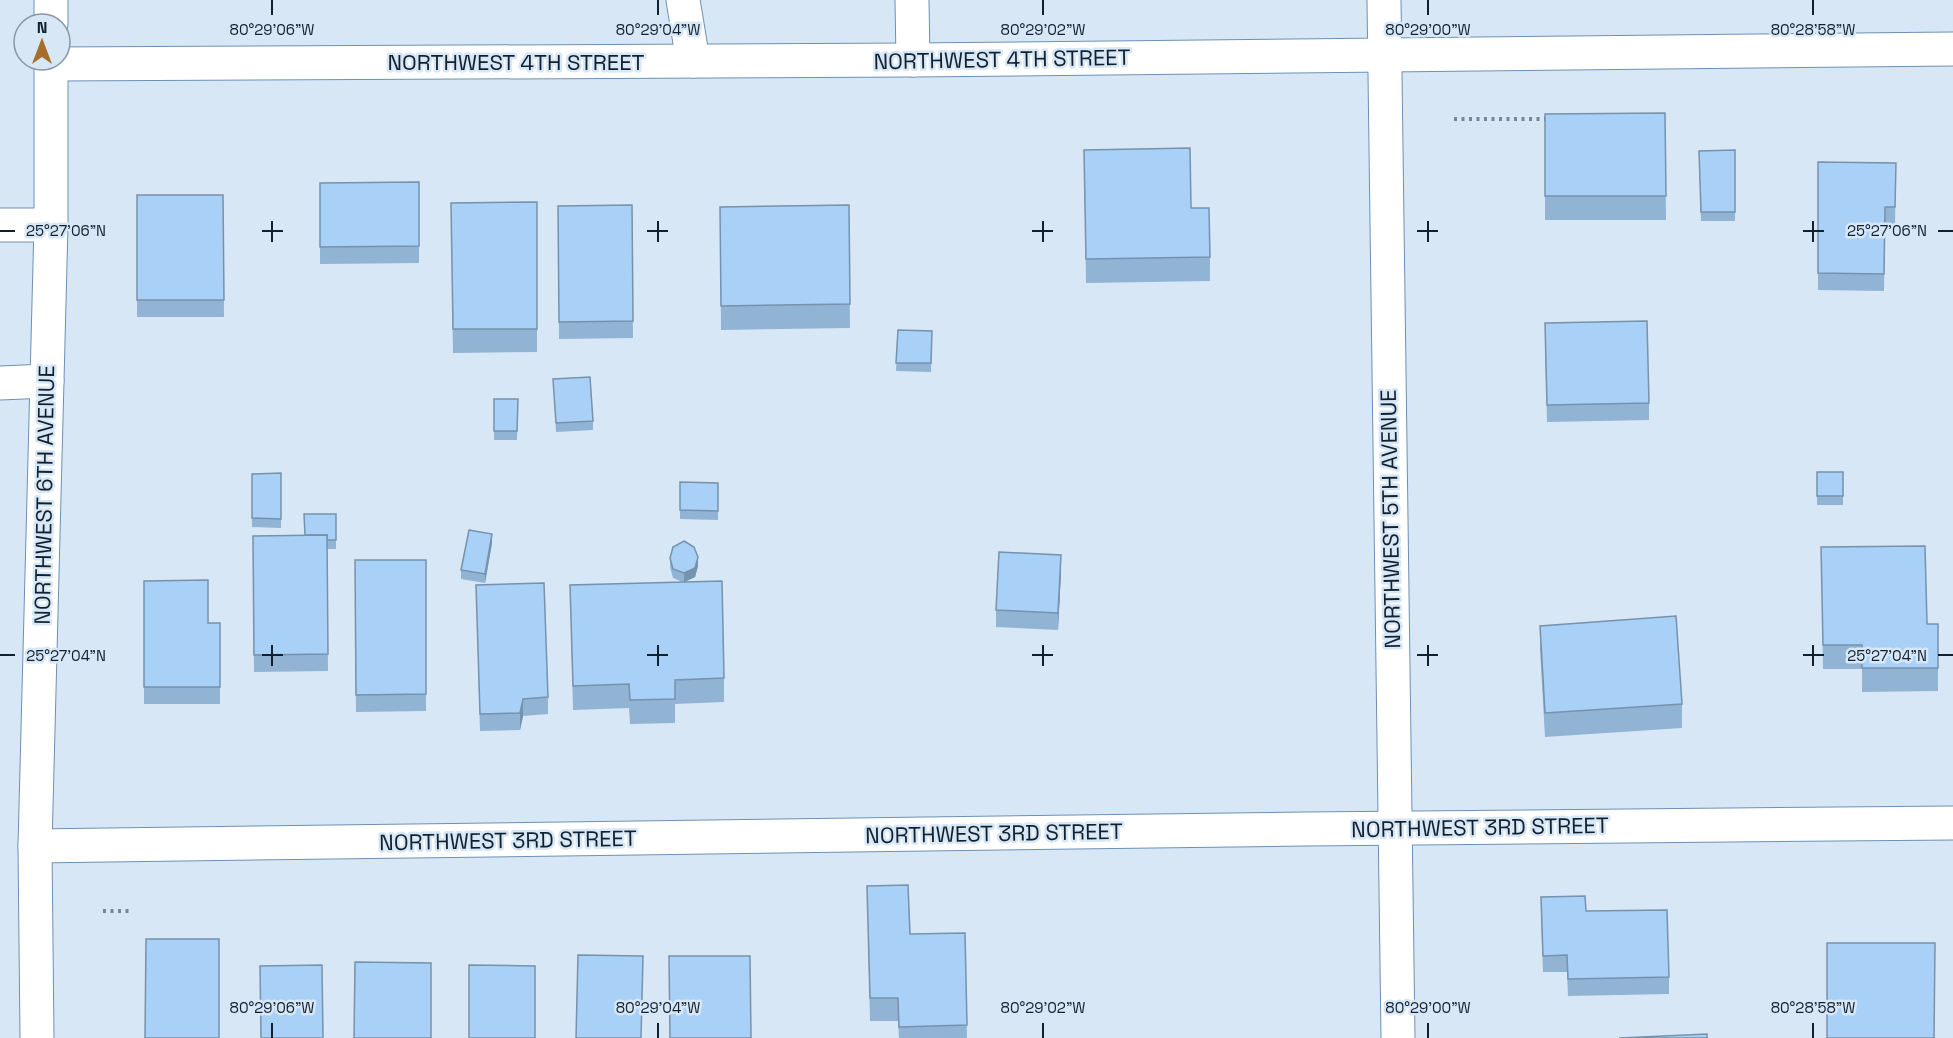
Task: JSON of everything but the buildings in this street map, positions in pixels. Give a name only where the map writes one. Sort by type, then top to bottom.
[{"type":"street","points":[[684,0],[693,61]]},
{"type":"street","points":[[912,0],[913,60]]},
{"type":"street","name":"NORTHWEST 5TH AVENUE","points":[[1384,0],[1398,1038]]},
{"type":"street","name":"NORTHWEST 4TH STREET","points":[[72,62],[913,60],[1953,49]]},
{"type":"street","name":"NORTHWEST 6TH AVENUE","points":[[37,1038],[35,846],[51,225],[51,72]]},
{"type":"street","points":[[0,225],[51,225]]},
{"type":"street","points":[[0,383],[47,381]]},
{"type":"street","name":"NORTHWEST 3RD STREET","points":[[35,846],[1953,823]]},
{"type":"path","points":[[1454,120],[1557,119]]},
{"type":"path","points":[[103,911],[132,910]]}]
